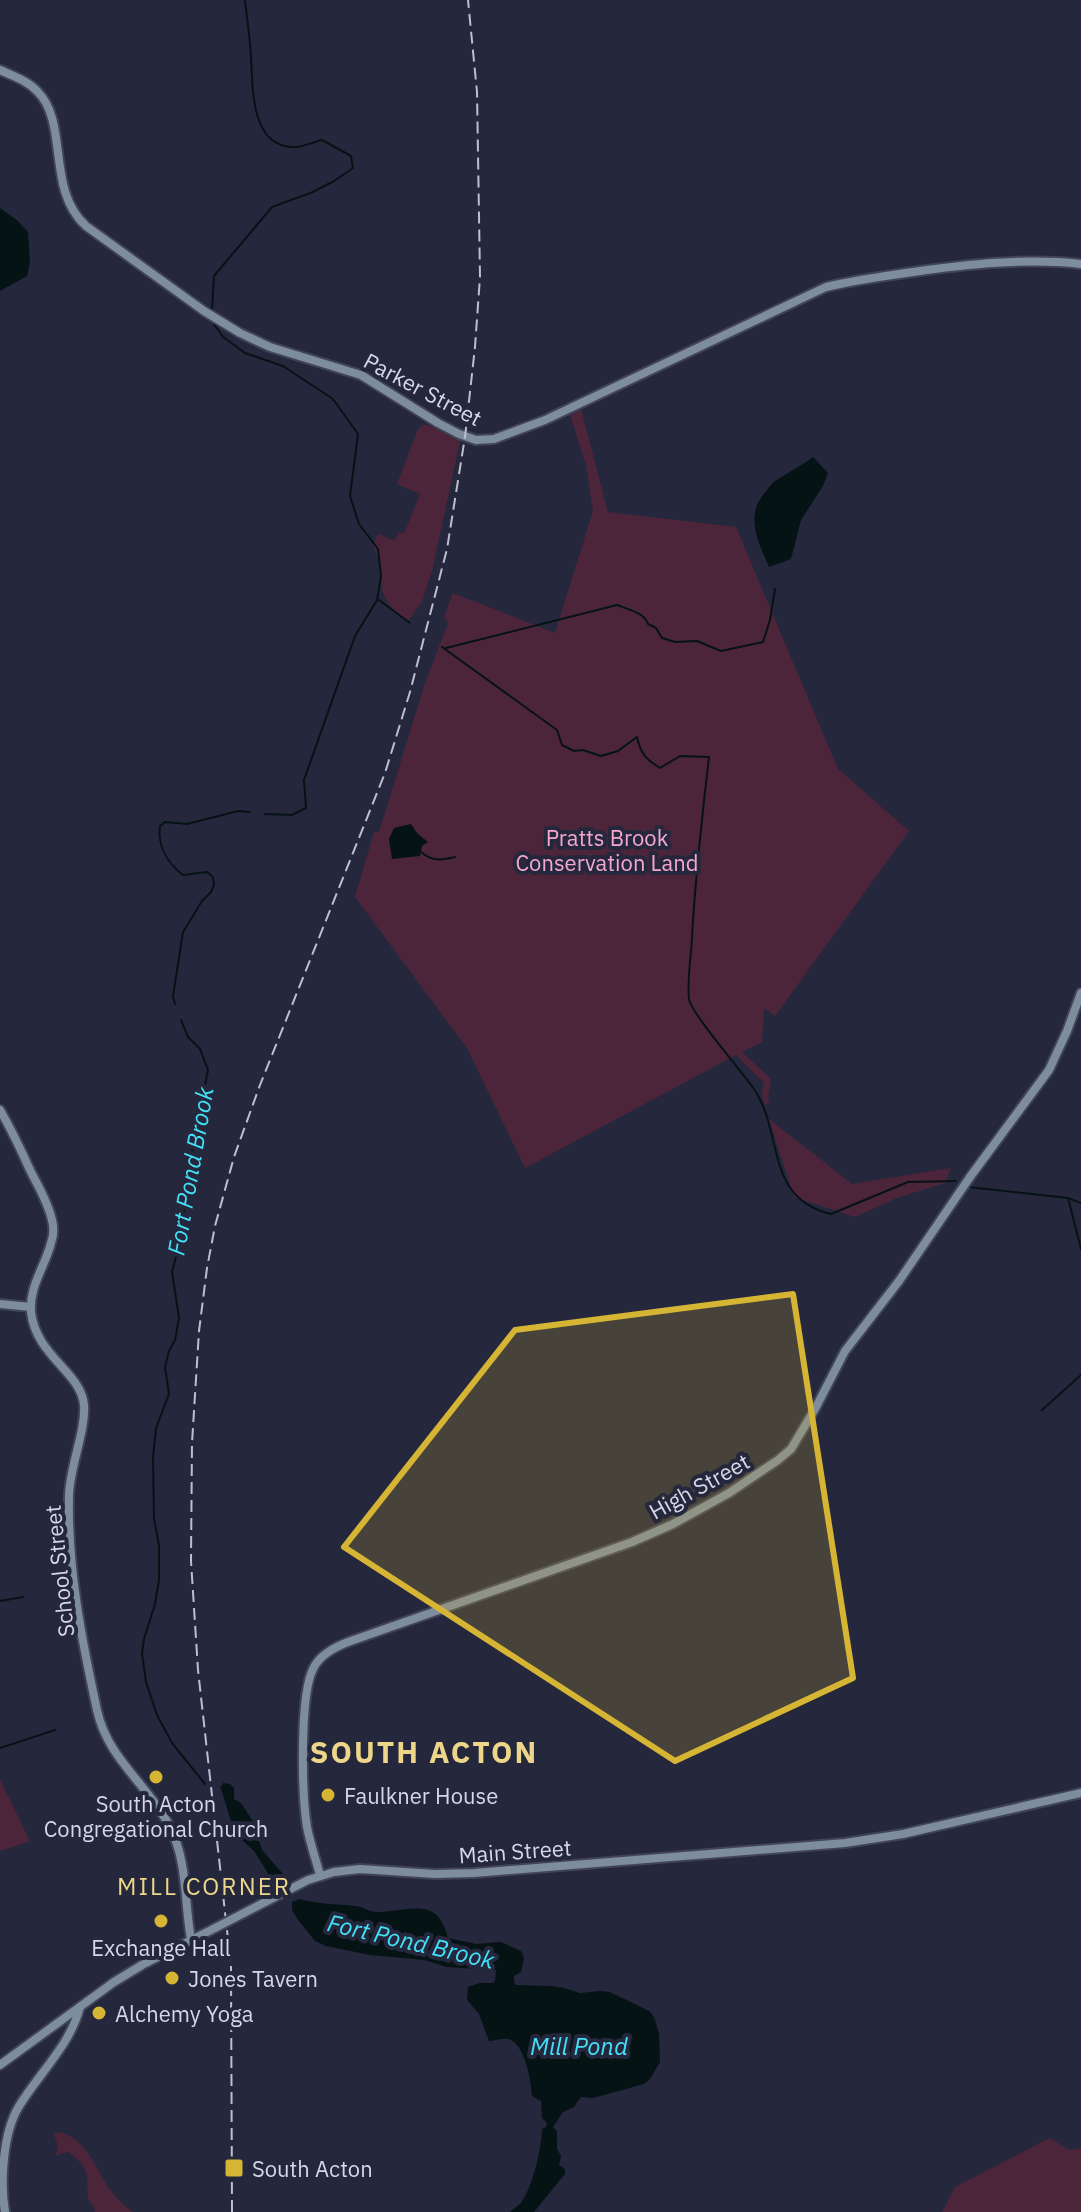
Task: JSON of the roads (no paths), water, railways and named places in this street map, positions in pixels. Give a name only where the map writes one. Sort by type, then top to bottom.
[{"type":"street","name":"Parker Street","points":[[0,70],[32,87],[45,100],[51,115],[65,194],[75,214],[86,226],[204,311],[240,333],[270,347],[361,375],[438,423],[476,440],[494,439],[545,420],[826,287],[987,263],[1053,261],[1081,264]]},
{"type":"street","name":"High Street","points":[[320,1875],[306,1821],[304,1766],[305,1695],[317,1662],[334,1648],[348,1642],[513,1585],[673,1524],[729,1493],[791,1449],[845,1351],[899,1281],[1049,1070],[1081,993]]},
{"type":"street","points":[[0,1110],[46,1200],[53,1223],[51,1244],[35,1281],[31,1307],[0,1304]]},
{"type":"street","name":"School Street","points":[[31,1307],[42,1343],[76,1385],[84,1401],[83,1420],[70,1477],[70,1516],[81,1625],[99,1717],[111,1748],[163,1816],[177,1842],[184,1866],[191,1939]]},
{"type":"street","name":"Main Street","points":[[0,2065],[137,1968],[320,1875],[360,1869],[474,1873],[854,1842],[1081,1793]]},
{"type":"street","points":[[5,2212],[3,2176],[12,2121],[63,2045],[80,2007]]},
{"type":"water","points":[[0,208],[28,232],[30,262],[27,276],[0,291]]},
{"type":"water","points":[[813,457],[828,473],[823,486],[801,520],[791,559],[769,567],[754,522],[758,504],[775,481]]},
{"type":"water","points":[[411,824],[428,842],[422,846],[420,856],[392,859],[389,839],[394,828]]},
{"type":"water","points":[[223,1783],[234,1788],[234,1799],[241,1803],[254,1823],[247,1828],[258,1838],[262,1850],[283,1874],[271,1878],[254,1851],[241,1839],[231,1821],[220,1786]]},
{"type":"water","name":"Mill Pond","points":[[300,1899],[358,1906],[375,1912],[422,1909],[437,1916],[448,1938],[476,1944],[501,1942],[521,1951],[524,1958],[521,1972],[514,1976],[516,1985],[551,1986],[580,1993],[610,1992],[649,2011],[659,2033],[660,2062],[644,2084],[593,2098],[581,2097],[574,2107],[563,2112],[553,2127],[557,2131],[557,2149],[561,2156],[559,2165],[565,2169],[565,2174],[534,2212],[510,2212],[520,2204],[528,2189],[538,2157],[542,2129],[547,2123],[542,2118],[541,2101],[532,2096],[526,2063],[519,2047],[508,2039],[489,2041],[479,2014],[467,2000],[468,1987],[493,1983],[496,1970],[446,1967],[425,1960],[370,1955],[326,1946],[315,1941],[292,1910],[292,1902]]},
{"type":"waterway","name":"Fort Pond Brook","points":[[212,310],[214,276],[272,207],[313,192],[353,168],[351,156],[322,140],[297,147],[282,145],[270,139],[262,128],[254,100],[245,0]]},
{"type":"waterway","name":"Fort Pond Brook","points":[[214,324],[223,337],[245,353],[283,366],[333,399],[358,434],[350,496],[359,524],[378,549],[381,576],[377,600],[355,636],[304,780],[306,808],[292,815],[265,814]]},
{"type":"waterway","points":[[446,648],[617,605],[640,614],[662,638],[675,642],[697,641],[721,651],[763,642],[775,589]]},
{"type":"waterway","points":[[379,600],[410,623]]},
{"type":"waterway","points":[[442,647],[557,730],[562,745],[574,751],[583,750],[601,756],[618,751],[637,737],[645,756],[660,768],[680,756],[709,757],[695,892],[689,999],[698,1017],[756,1092],[764,1109],[779,1164],[796,1195],[810,1206],[831,1214],[908,1182],[956,1181]]},
{"type":"waterway","name":"Fort Pond Brook","points":[[175,1004],[173,996],[183,932],[214,885],[213,877],[207,872],[183,875],[173,865],[162,847],[160,826],[165,822],[187,824],[238,811],[250,812]]},
{"type":"waterway","points":[[421,852],[437,859],[455,857]]},
{"type":"waterway","name":"Fort Pond Brook","points":[[181,1020],[188,1037],[200,1049],[208,1070],[191,1158],[181,1237],[172,1272],[179,1318],[165,1367],[169,1394],[156,1428],[153,1458],[159,1580],[142,1653],[146,1682],[157,1715],[172,1743],[205,1784]]},
{"type":"waterway","points":[[968,1187],[1068,1198],[1081,1249]]},
{"type":"waterway","points":[[1068,1198],[1081,1203]]},
{"type":"waterway","points":[[1042,1410],[1081,1375]]},
{"type":"waterway","points":[[0,1601],[23,1597]]},
{"type":"waterway","points":[[0,1748],[55,1730]]},
{"type":"railway","points":[[232,2212],[231,1966],[198,1670],[191,1561],[192,1443],[199,1331],[215,1226],[234,1157],[385,773],[410,692],[447,549],[465,437],[480,277],[477,92],[468,0]]},
{"type":"place","name":"South Acton Congregational Church","points":[[156,1777]]},
{"type":"place","name":"Faulkner House","points":[[328,1795]]},
{"type":"place","name":"Exchange Hall","points":[[161,1921]]},
{"type":"place","name":"Jones Tavern","points":[[172,1978]]},
{"type":"place","name":"Alchemy Yoga","points":[[99,2013]]},
{"type":"place","name":"South Acton","points":[[234,2168]]},
{"type":"district","name":"SOUTH ACTON","points":[[424,1751]]},
{"type":"district","name":"MILL CORNER","points":[[204,1886]]},
{"type":"park label","name":"Pratts Brook Conservation Land","points":[[607,850]]}]
